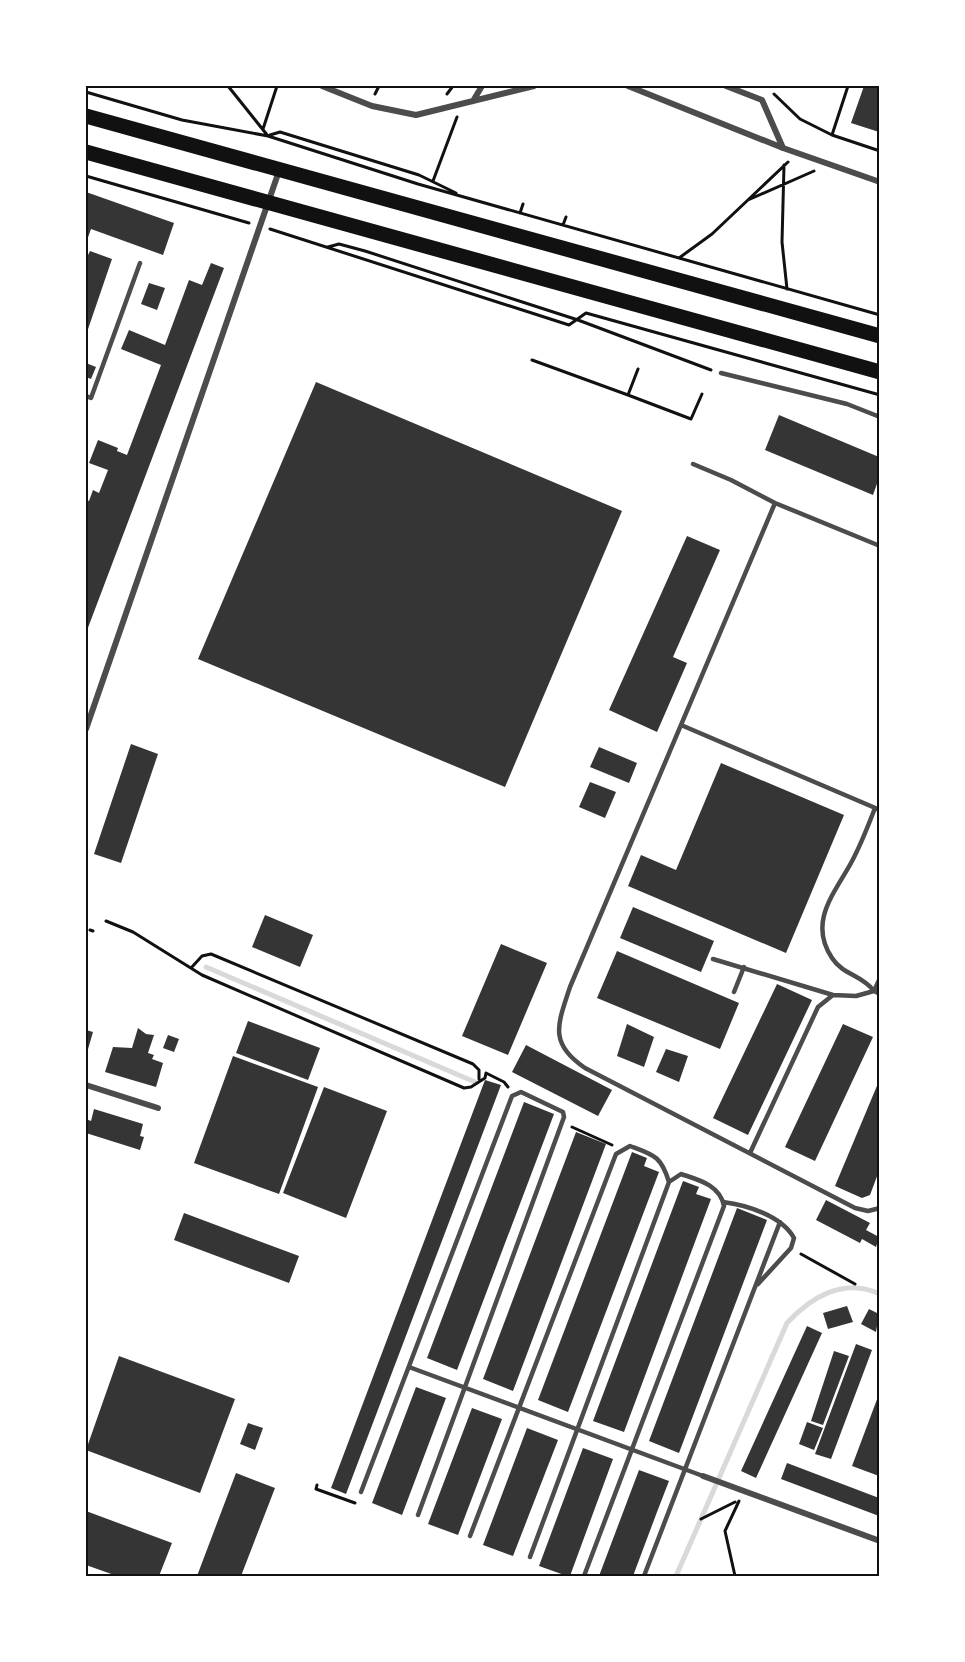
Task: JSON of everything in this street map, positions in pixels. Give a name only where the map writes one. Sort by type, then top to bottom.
[{"type":"main road","points":[[86,116],[879,336]]},
{"type":"main road","points":[[86,152],[879,372]]},
{"type":"street","points":[[322,86],[372,106],[416,115],[534,86]]},
{"type":"street","points":[[473,101],[482,86]]},
{"type":"street","points":[[628,86],[798,154],[879,182]]},
{"type":"street","points":[[726,86],[762,100],[783,148]]},
{"type":"street","points":[[86,729],[280,170]]},
{"type":"street","points":[[86,1085],[158,1108]]},
{"type":"street","points":[[703,1476],[879,1541]]},
{"type":"lane","points":[[86,396],[91,398],[140,263]]},
{"type":"lane","points":[[722,373],[847,404],[879,417]]},
{"type":"lane","points":[[693,464],[731,480],[775,503],[879,546]]},
{"type":"lane","points":[[775,503],[570,987],[558,1024],[559,1034],[564,1050],[585,1068],[855,1208],[868,1211],[879,1208]]},
{"type":"lane","points":[[681,725],[877,809],[852,862],[825,906],[821,923],[825,943],[833,961],[845,972],[865,980],[877,993]]},
{"type":"lane","points":[[712,959],[833,995],[856,996],[877,993]]},
{"type":"lane","points":[[734,992],[744,967]]},
{"type":"lane","points":[[877,993],[879,978]]},
{"type":"lane","points":[[750,1153],[815,1012],[823,1001],[833,995]]},
{"type":"lane","points":[[361,1492],[512,1096],[521,1092],[563,1112],[564,1117],[418,1515]]},
{"type":"lane","points":[[470,1536],[616,1154],[630,1146],[654,1155],[661,1161],[669,1182]]},
{"type":"lane","points":[[530,1557],[669,1182],[681,1174],[700,1180],[716,1189],[724,1206],[584,1576]]},
{"type":"lane","points":[[723,1202],[735,1203],[780,1221],[794,1238],[791,1248],[757,1286]]},
{"type":"lane","points":[[644,1576],[780,1221]]},
{"type":"lane","points":[[409,1367],[703,1476]]},
{"type":"path","points":[[228,86],[268,136]]},
{"type":"path","points":[[263,129],[277,86]]},
{"type":"path","points":[[376,94],[379,86]]},
{"type":"path","points":[[430,188],[462,104],[446,96],[453,86]]},
{"type":"path","points":[[765,86],[800,119],[832,135],[879,151]]},
{"type":"path","points":[[832,135],[848,86]]},
{"type":"path","points":[[86,92],[182,120],[268,136],[430,188],[879,315]]},
{"type":"path","points":[[268,136],[280,132],[419,175],[463,197]]},
{"type":"path","points":[[783,148],[785,184],[782,242],[787,289]]},
{"type":"path","points":[[679,258],[712,234],[798,154]]},
{"type":"path","points":[[747,200],[829,164]]},
{"type":"path","points":[[86,176],[259,226],[569,325],[578,321],[586,313],[879,395]]},
{"type":"path","points":[[520,213],[523,204]]},
{"type":"path","points":[[563,225],[566,217]]},
{"type":"path","points":[[326,247],[339,244],[365,251],[578,321],[722,373]]},
{"type":"path","points":[[532,360],[691,419],[702,394]]},
{"type":"path","points":[[628,395],[639,369]]},
{"type":"path","points":[[106,921],[134,932],[191,968],[464,1088],[471,1087],[479,1079],[485,1078],[486,1074],[504,1082],[512,1096]]},
{"type":"path","points":[[191,968],[202,956],[211,954],[473,1064],[479,1070],[479,1079]]},
{"type":"path","points":[[560,1130],[569,1126],[610,1142],[616,1154]]},
{"type":"path","points":[[791,1248],[855,1284]]},
{"type":"path","points":[[317,1485],[316,1489],[356,1504],[361,1492]]},
{"type":"path","points":[[701,1519],[739,1499],[725,1531],[735,1576]]},
{"type":"building","points":[[864,86],[879,86],[879,132],[851,123]]},
{"type":"building","points":[[86,192],[174,223],[163,255],[91,229],[86,243]]},
{"type":"building","points":[[90,251],[112,259],[86,335],[86,259]]},
{"type":"building","points":[[211,263],[224,268],[86,633],[86,500],[89,501],[93,490],[99,493],[108,470],[89,463],[98,440],[118,448],[117,451],[127,455],[161,365],[121,349],[129,330],[165,345],[189,280],[202,285]]},
{"type":"building","points":[[149,283],[165,288],[157,310],[141,304]]},
{"type":"building","points":[[86,363],[96,367],[91,379],[86,377]]},
{"type":"building","points":[[316,382],[622,511],[505,787],[198,659]]},
{"type":"building","points":[[779,415],[879,457],[879,478],[873,495],[765,450]]},
{"type":"building","points":[[687,536],[720,550],[673,657],[687,663],[657,732],[609,710]]},
{"type":"building","points":[[131,744],[158,754],[121,863],[94,854]]},
{"type":"building","points":[[599,747],[637,763],[629,783],[590,767]]},
{"type":"building","points":[[721,763],[844,815],[786,953],[628,886],[641,855],[676,870]]},
{"type":"building","points":[[590,782],[616,792],[605,818],[579,807]]},
{"type":"building","points":[[633,907],[714,941],[701,972],[620,938]]},
{"type":"building","points":[[265,915],[313,935],[300,967],[252,947]]},
{"type":"building","points":[[501,944],[547,963],[508,1055],[462,1036]]},
{"type":"building","points":[[617,951],[739,1003],[720,1049],[597,998]]},
{"type":"building","points":[[777,984],[812,1000],[748,1135],[713,1118]]},
{"type":"building","points":[[248,1021],[320,1048],[308,1080],[236,1053]]},
{"type":"building","points":[[627,1024],[654,1037],[644,1067],[617,1056]]},
{"type":"building","points":[[843,1024],[873,1037],[815,1161],[785,1147]]},
{"type":"building","points":[[138,1028],[146,1034],[154,1035],[148,1053],[154,1055],[152,1059],[163,1063],[156,1087],[105,1072],[113,1047],[132,1048]]},
{"type":"building","points":[[86,1030],[93,1032],[86,1056]]},
{"type":"building","points":[[168,1035],[179,1039],[174,1052],[163,1048]]},
{"type":"building","points":[[526,1045],[612,1090],[598,1116],[512,1072]]},
{"type":"building","points":[[666,1049],[688,1056],[679,1082],[656,1072]]},
{"type":"building","points":[[233,1056],[318,1087],[279,1194],[194,1163]]},
{"type":"building","points":[[485,1080],[501,1085],[346,1494],[331,1488]]},
{"type":"building","points":[[879,1081],[879,1171],[870,1195],[862,1198],[835,1186]]},
{"type":"building","points":[[324,1087],[387,1111],[346,1218],[283,1193]]},
{"type":"building","points":[[524,1102],[554,1114],[457,1370],[427,1358]]},
{"type":"building","points":[[94,1109],[143,1124],[140,1136],[144,1137],[140,1150],[86,1133],[86,1119],[91,1121]]},
{"type":"building","points":[[576,1132],[606,1144],[513,1391],[483,1379]]},
{"type":"building","points":[[632,1152],[647,1158],[644,1166],[659,1172],[568,1412],[538,1400]]},
{"type":"building","points":[[683,1181],[699,1187],[696,1194],[711,1199],[624,1432],[593,1421]]},
{"type":"building","points":[[826,1200],[870,1223],[866,1230],[879,1237],[876,1247],[862,1239],[860,1243],[816,1220]]},
{"type":"building","points":[[737,1208],[767,1220],[679,1453],[649,1441]]},
{"type":"building","points":[[184,1213],[299,1256],[289,1283],[174,1240]]},
{"type":"building","points":[[847,1306],[853,1322],[828,1329],[823,1313]]},
{"type":"building","points":[[869,1309],[879,1314],[876,1332],[861,1324]]},
{"type":"building","points":[[807,1326],[822,1333],[756,1478],[741,1471]]},
{"type":"building","points":[[856,1344],[872,1350],[831,1459],[815,1454]]},
{"type":"building","points":[[834,1351],[849,1356],[823,1425],[811,1421]]},
{"type":"building","points":[[119,1356],[235,1399],[200,1493],[86,1450]]},
{"type":"building","points":[[416,1387],[446,1398],[402,1515],[372,1503]]},
{"type":"building","points":[[879,1394],[879,1476],[852,1466]]},
{"type":"building","points":[[472,1408],[502,1419],[458,1535],[428,1524]]},
{"type":"building","points":[[807,1422],[823,1428],[814,1450],[799,1444]]},
{"type":"building","points":[[248,1423],[263,1428],[255,1450],[240,1444]]},
{"type":"building","points":[[527,1428],[558,1440],[513,1556],[483,1545]]},
{"type":"building","points":[[583,1448],[613,1459],[570,1576],[567,1576],[539,1566]]},
{"type":"building","points":[[787,1463],[879,1498],[879,1516],[781,1479]]},
{"type":"building","points":[[639,1470],[669,1481],[633,1576],[599,1576]]},
{"type":"building","points":[[236,1473],[275,1488],[241,1576],[197,1576]]},
{"type":"building","points":[[86,1511],[172,1543],[159,1576],[117,1576],[86,1565]]},
{"type":"waterway","points":[[206,967],[475,1082]]},
{"type":"waterway","points":[[676,1576],[787,1323],[807,1305],[829,1292],[854,1288],[867,1289],[880,1294]]}]
